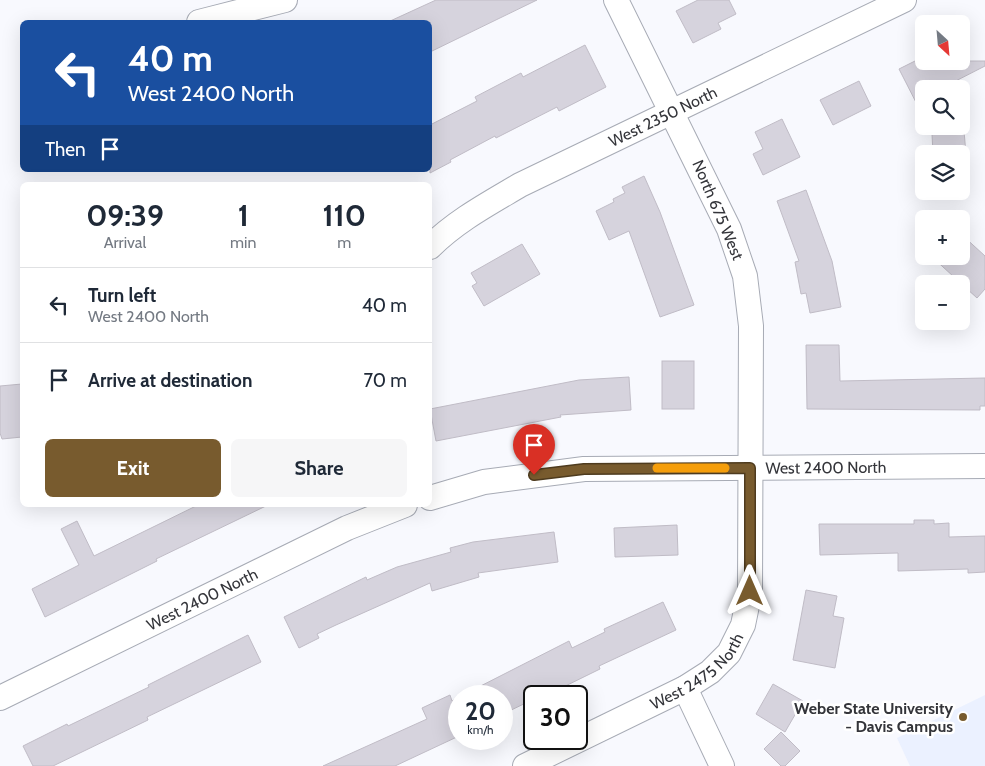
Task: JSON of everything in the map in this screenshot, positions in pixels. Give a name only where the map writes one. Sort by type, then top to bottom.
[{"type":"street","points":[[207,20],[285,0]]},
{"type":"street","name":"North 675 West","points":[[616,0],[729,229],[745,276],[751,326],[750,468]]},
{"type":"street","name":"West 2350 North","points":[[432,246],[441,236],[466,217],[520,185],[904,0]]},
{"type":"street","name":"West 2400 North","points":[[432,497],[484,482],[584,469],[985,466]]},
{"type":"street","name":"West 2475 North","points":[[525,766],[685,688],[710,672],[729,653],[744,625],[750,591],[750,468]]},
{"type":"street","name":"West 2400 North","points":[[0,698],[347,528],[401,507]]},
{"type":"street","points":[[685,688],[722,766]]},
{"type":"shaded area","name":"Weber State University - Davis Campus","points":[[985,695],[985,766],[910,766],[897,738]]},
{"type":"building","points":[[436,0],[537,0],[432,51],[432,20],[392,20]]},
{"type":"building","points":[[698,0],[729,0],[736,14],[718,23],[721,29],[693,43],[676,11]]},
{"type":"building","points":[[585,45],[606,87],[559,111],[557,107],[496,138],[495,136],[432,172],[432,124],[477,101],[475,97],[521,73],[523,77]]},
{"type":"building","points":[[915,61],[915,70],[970,70],[970,61],[985,61],[985,66],[958,80],[915,80],[915,100],[899,69]]},
{"type":"building","points":[[859,81],[871,106],[833,125],[820,100]]},
{"type":"building","points":[[782,119],[800,157],[763,175],[753,154],[763,149],[755,132]]},
{"type":"building","points":[[932,135],[964,135],[965,145],[933,145]]},
{"type":"building","points":[[644,176],[660,212],[694,305],[660,317],[629,231],[609,240],[596,211],[614,202],[613,199],[625,193],[622,187]]},
{"type":"building","points":[[806,190],[832,261],[841,307],[810,313],[806,293],[801,294],[795,262],[799,261],[777,201]]},
{"type":"building","points":[[970,242],[985,256],[985,289],[977,298],[970,292],[970,275],[952,275],[941,265],[970,265]]},
{"type":"building","points":[[522,244],[540,274],[484,306],[472,286],[477,283],[471,273]]},
{"type":"building","points":[[806,345],[839,345],[840,381],[985,378],[985,406],[980,406],[980,410],[807,409]]},
{"type":"building","points":[[662,361],[694,361],[694,409],[662,409]]},
{"type":"building","points":[[629,377],[631,410],[560,415],[561,417],[436,441],[432,409],[579,380]]},
{"type":"building","points":[[20,384],[20,437],[2,439],[0,433],[0,386]]},
{"type":"building","points":[[194,507],[264,507],[156,559],[157,561],[45,617],[32,589],[79,565],[61,529],[77,521],[94,556]]},
{"type":"building","points":[[914,520],[934,520],[934,524],[949,523],[949,537],[985,536],[985,572],[968,573],[968,569],[898,571],[898,553],[820,555],[819,524],[914,524]]},
{"type":"building","points":[[677,525],[678,555],[615,557],[614,528]]},
{"type":"building","points":[[554,532],[558,562],[478,573],[479,577],[432,591],[430,583],[317,634],[319,638],[299,648],[284,617],[366,577],[367,580],[397,567],[451,552],[450,548],[473,542]]},
{"type":"building","points":[[806,590],[837,596],[833,616],[844,618],[835,668],[793,660]]},
{"type":"building","points":[[663,602],[676,630],[599,666],[600,669],[567,685],[523,685],[523,704],[513,709],[513,685],[483,685],[569,641],[572,648],[605,632],[604,629]]},
{"type":"building","points":[[248,635],[261,662],[147,717],[148,720],[53,766],[33,766],[23,746],[149,687],[148,685]]},
{"type":"building","points":[[773,684],[803,701],[785,732],[756,714]]},
{"type":"building","points":[[448,696],[448,741],[395,766],[323,766],[427,719],[422,708]]},
{"type":"building","points":[[781,732],[800,751],[785,766],[781,766],[764,749]]},
{"type":"slow traffic","points":[[657,468],[725,468]]},
{"type":"place","name":"Weber State University - Davis Campus","points":[[963,717]]},
{"type":"route","points":[[534,475],[584,469],[750,468],[750,591]]}]
